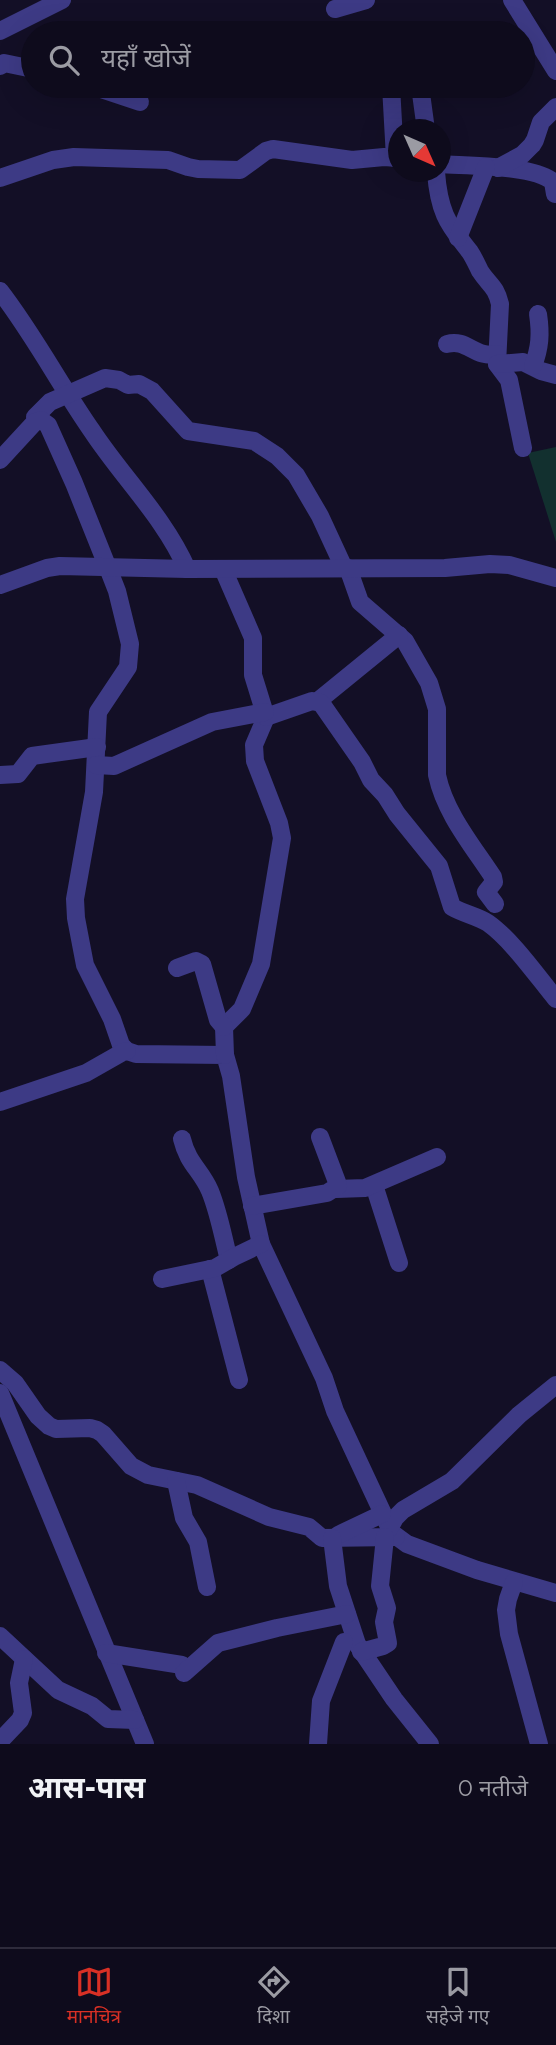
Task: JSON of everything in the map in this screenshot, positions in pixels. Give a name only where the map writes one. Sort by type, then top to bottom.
[{"type":"street","points":[[0,31],[62,0]]},
{"type":"street","points":[[335,9],[366,0]]},
{"type":"street","points":[[512,0],[525,21]]},
{"type":"street","points":[[535,37],[556,71]]},
{"type":"street","points":[[0,66],[4,63],[21,67]]},
{"type":"street","points":[[128,98],[140,102]]},
{"type":"street","points":[[392,98],[394,119]]},
{"type":"street","points":[[422,98],[424,119]]},
{"type":"street","points":[[458,238],[492,168],[522,155],[532,145],[541,122],[556,107]]},
{"type":"street","points":[[0,178],[53,160],[74,157],[168,160],[188,167],[235,170],[246,167],[266,151],[273,149],[352,160],[388,157]]},
{"type":"street","points":[[451,165],[517,169],[543,176],[555,186]]},
{"type":"street","points":[[438,182],[446,218],[498,296],[500,304],[497,359],[509,380],[523,448]]},
{"type":"street","points":[[0,291],[93,433],[164,526],[187,569]]},
{"type":"street","points":[[533,366],[541,337],[538,314]]},
{"type":"street","points":[[447,344],[462,343],[487,356],[523,362],[556,375]]},
{"type":"street","points":[[35,417],[50,402],[105,378],[119,380],[128,385],[139,384],[152,391],[188,431],[254,441],[277,456],[296,475],[320,516],[360,602],[410,647],[429,683],[436,701],[438,775],[442,793],[457,822],[493,877],[494,882],[486,892],[495,904]]},
{"type":"street","points":[[0,460],[38,420],[44,421],[50,428],[108,568],[128,631],[128,667],[101,705],[99,712],[94,792],[75,899],[85,965],[112,1019],[121,1045],[127,1051],[136,1054],[225,1055]]},
{"type":"street","points":[[0,585],[60,566],[187,569],[445,568],[490,564],[509,565],[556,578]]},
{"type":"street","points":[[223,569],[253,638],[253,676],[265,715],[254,745],[255,761],[281,830],[282,844],[261,964],[242,1009],[224,1027]]},
{"type":"street","points":[[0,775],[18,774],[32,756],[96,756],[114,766],[212,722],[265,715],[318,701],[399,635]]},
{"type":"street","points":[[318,701],[362,762],[370,780],[385,795],[439,866],[452,907],[486,922],[548,973],[556,999]]},
{"type":"street","points":[[177,968],[196,961],[202,964],[218,1020],[224,1027],[225,1055],[261,1244],[324,1378],[335,1411],[388,1528],[407,1544],[514,1582],[556,1593]]},
{"type":"street","points":[[0,1102],[86,1073],[127,1051]]},
{"type":"street","points":[[320,1137],[337,1182],[336,1189]]},
{"type":"street","points":[[182,1139],[186,1156],[210,1191],[229,1260]]},
{"type":"street","points":[[252,1206],[327,1193],[336,1189],[355,1190],[374,1185],[437,1157]]},
{"type":"street","points":[[374,1185],[399,1263]]},
{"type":"street","points":[[162,1279],[222,1265],[261,1244]]},
{"type":"street","points":[[210,1269],[239,1380]]},
{"type":"street","points":[[0,1370],[15,1383],[37,1416],[49,1426],[56,1429],[97,1430],[131,1466],[155,1477],[197,1485],[269,1517],[309,1527],[327,1538],[388,1528]]},
{"type":"street","points":[[361,1652],[388,1643],[384,1622],[387,1608],[380,1586],[388,1528],[395,1518],[403,1510],[452,1481],[519,1415],[556,1385]]},
{"type":"street","points":[[0,1393],[145,1744]]},
{"type":"street","points":[[176,1481],[184,1517],[198,1542],[206,1587]]},
{"type":"street","points":[[327,1538],[326,1585],[341,1616],[361,1652],[430,1744]]},
{"type":"street","points":[[514,1582],[506,1610],[509,1634],[544,1739]]},
{"type":"street","points":[[106,1653],[183,1669],[218,1643],[341,1616]]},
{"type":"street","points":[[341,1616],[344,1642],[369,1684],[416,1744]]},
{"type":"street","points":[[0,1636],[58,1690],[92,1706],[108,1720],[135,1720]]},
{"type":"street","points":[[318,1744],[321,1700],[344,1642]]},
{"type":"street","points":[[2,1739],[23,1713],[19,1683],[24,1659]]},
{"type":"green space","points":[[556,447],[556,542],[528,453]]}]
